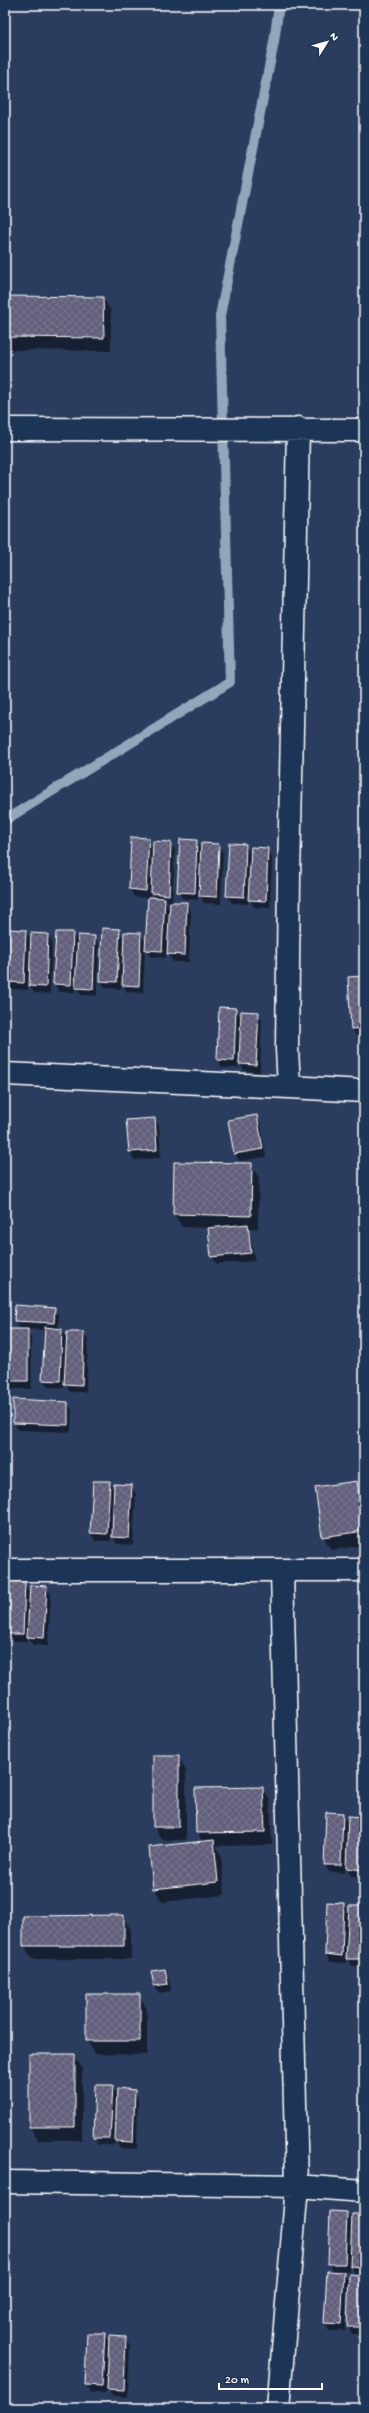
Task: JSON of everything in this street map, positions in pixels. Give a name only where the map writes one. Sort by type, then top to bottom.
[{"type":"street","points":[[5,429],[298,428],[364,430]]},
{"type":"street","points":[[289,1087],[287,1049],[289,878],[298,428]]},
{"type":"street","points":[[5,1074],[364,1091]]},
{"type":"street","points":[[5,1570],[364,1570]]},
{"type":"street","points":[[278,2408],[296,2186],[282,1570]]},
{"type":"street","points":[[5,2182],[296,2186],[364,2191]]},
{"type":"building","points":[[5,296],[103,297],[104,338],[5,337]]},
{"type":"building","points":[[131,837],[149,838],[146,891],[129,889]]},
{"type":"building","points":[[180,839],[197,840],[195,893],[177,892]]},
{"type":"building","points":[[153,841],[171,842],[169,895],[151,893]]},
{"type":"building","points":[[201,843],[219,844],[217,897],[199,896]]},
{"type":"building","points":[[229,843],[246,844],[244,897],[226,896]]},
{"type":"building","points":[[251,847],[268,848],[266,901],[248,900]]},
{"type":"building","points":[[148,897],[165,898],[162,951],[145,950]]},
{"type":"building","points":[[170,902],[187,902],[185,955],[167,954]]},
{"type":"building","points":[[102,928],[120,929],[117,982],[100,981]]},
{"type":"building","points":[[9,929],[26,930],[24,983],[7,982]]},
{"type":"building","points":[[56,932],[73,932],[71,985],[53,984]]},
{"type":"building","points":[[124,932],[141,933],[139,986],[122,985]]},
{"type":"building","points":[[31,933],[48,934],[46,987],[29,986]]},
{"type":"building","points":[[78,935],[95,936],[93,989],[75,988]]},
{"type":"building","points":[[364,976],[364,1028],[351,1029],[348,977]]},
{"type":"building","points":[[219,1007],[236,1008],[234,1061],[217,1060]]},
{"type":"building","points":[[241,1011],[259,1012],[256,1065],[239,1064]]},
{"type":"building","points":[[257,1115],[263,1149],[234,1154],[228,1120]]},
{"type":"building","points":[[155,1118],[157,1150],[129,1152],[126,1120]]},
{"type":"building","points":[[174,1162],[252,1163],[251,1216],[173,1214]]},
{"type":"building","points":[[248,1224],[251,1253],[211,1257],[208,1228]]},
{"type":"building","points":[[15,1305],[55,1308],[54,1323],[14,1321]]},
{"type":"building","points":[[45,1327],[62,1329],[60,1381],[42,1380]]},
{"type":"building","points":[[6,1329],[28,1329],[28,1381],[6,1381]]},
{"type":"building","points":[[67,1332],[84,1332],[82,1385],[64,1384]]},
{"type":"building","points":[[13,1399],[68,1402],[68,1425],[13,1423]]},
{"type":"building","points":[[93,1481],[110,1481],[107,1534],[90,1533]]},
{"type":"building","points":[[357,1481],[364,1531],[322,1537],[315,1487]]},
{"type":"building","points":[[114,1484],[132,1485],[129,1538],[112,1537]]},
{"type":"building","points":[[361,1498],[364,1498],[364,1522],[363,1522]]},
{"type":"building","points":[[7,1581],[25,1582],[23,1634],[5,1634]]},
{"type":"building","points":[[30,1585],[47,1586],[44,1638],[27,1637]]},
{"type":"building","points":[[153,1755],[179,1755],[179,1827],[153,1827]]},
{"type":"building","points":[[263,1787],[265,1832],[196,1833],[195,1788]]},
{"type":"building","points":[[326,1812],[343,1813],[341,1865],[324,1865]]},
{"type":"building","points":[[348,1816],[364,1817],[363,1870],[346,1868]]},
{"type":"building","points":[[214,1840],[218,1882],[153,1889],[149,1847]]},
{"type":"building","points":[[327,1902],[344,1903],[342,1956],[325,1954]]},
{"type":"building","points":[[349,1906],[364,1906],[364,1959],[346,1959]]},
{"type":"building","points":[[124,1915],[124,1946],[23,1946],[23,1916]]},
{"type":"building","points":[[165,1969],[168,1984],[154,1986],[151,1971]]},
{"type":"building","points":[[86,1994],[140,1994],[140,2041],[86,2041]]},
{"type":"building","points":[[29,2054],[75,2054],[75,2127],[29,2127]]},
{"type":"building","points":[[95,2085],[113,2085],[110,2138],[93,2138]]},
{"type":"building","points":[[117,2088],[135,2090],[133,2142],[115,2141]]},
{"type":"building","points":[[330,2211],[347,2212],[345,2264],[328,2264]]},
{"type":"building","points":[[352,2214],[364,2214],[364,2267],[350,2266]]},
{"type":"building","points":[[327,2271],[344,2272],[341,2324],[324,2323]]},
{"type":"building","points":[[349,2274],[364,2275],[364,2327],[347,2327]]},
{"type":"building","points":[[87,2333],[105,2333],[102,2386],[85,2385]]},
{"type":"building","points":[[109,2336],[126,2337],[124,2390],[107,2389]]},
{"type":"building","points":[[9,2406],[27,2407],[27,2408],[9,2408]]},
{"type":"waterway","points":[[5,820],[230,682],[220,316],[274,42],[279,5]]}]
